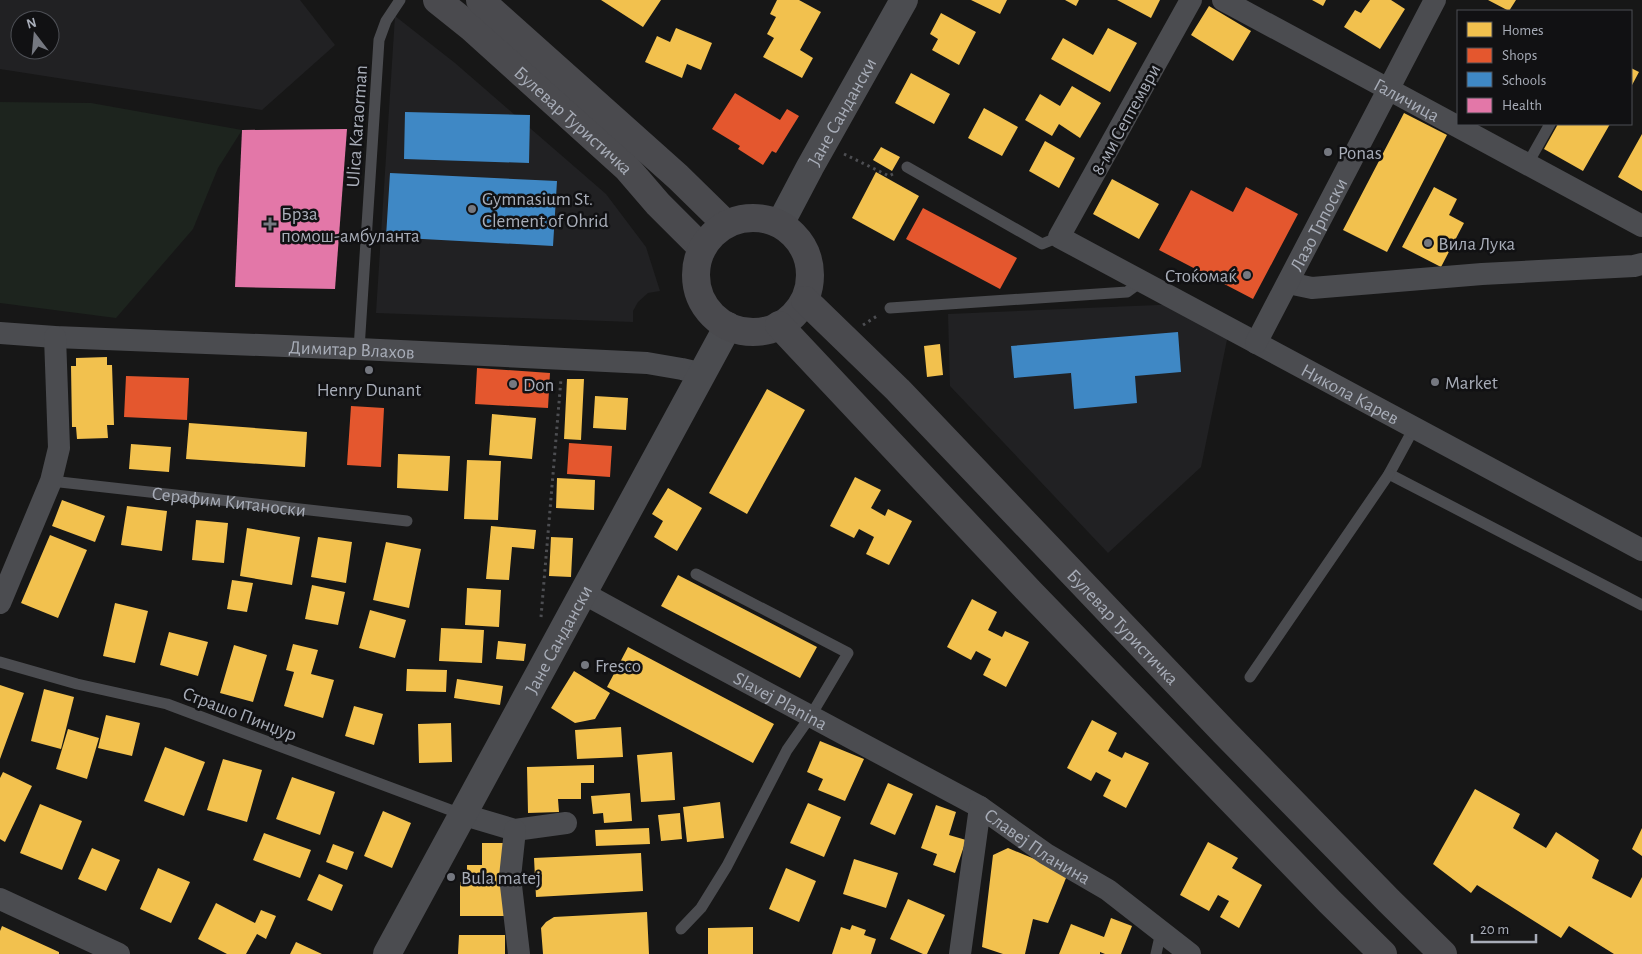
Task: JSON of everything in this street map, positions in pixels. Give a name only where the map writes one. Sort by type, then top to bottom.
[{"type":"main road","name":"Булевар Туристичка","points":[[437,0],[472,28],[627,168],[658,204],[702,248]]},
{"type":"main road","name":"Булевар Туристичка","points":[[480,0],[678,176],[726,224]]},
{"type":"main road","points":[[744,218],[766,218],[787,228],[802,244],[810,265],[809,288],[800,308],[783,324],[762,332],[739,331],[719,322],[703,305],[696,284],[696,261],[706,241],[726,224],[744,218]]},
{"type":"main road","name":"Булевар Туристичка","points":[[805,300],[898,390],[1231,739],[1443,954]]},
{"type":"main road","points":[[779,326],[1029,591],[1330,902],[1383,954]]},
{"type":"street","name":"Јане Сандански","points":[[780,224],[904,0]]},
{"type":"street","name":"8-ми Септември","points":[[1059,237],[1191,0]]},
{"type":"street","name":"Галичица","points":[[1224,0],[1642,226]]},
{"type":"street","name":"Лазо Трпоски","points":[[1256,343],[1435,0]]},
{"type":"street","name":"Никола Карев","points":[[1059,237],[1642,550]]},
{"type":"street","points":[[1288,283],[1312,288],[1482,274],[1642,264]]},
{"type":"street","name":"Јане Сандански","points":[[387,954],[728,326]]},
{"type":"street","name":"Димитар Влахов","points":[[0,333],[647,363],[703,374]]},
{"type":"street","points":[[0,603],[51,481],[59,448],[55,337]]},
{"type":"street","name":"Slavej Planina","points":[[583,593],[980,807]]},
{"type":"street","name":"Славеј Планина","points":[[960,954],[980,807],[1046,854],[1108,890],[1190,954]]},
{"type":"street","points":[[462,814],[515,830],[566,823]]},
{"type":"street","points":[[515,830],[510,877],[518,954]]},
{"type":"street","points":[[0,899],[119,954]]},
{"type":"lane","name":"Ulica Karaorman","points":[[359,349],[379,40],[386,21],[400,0]]},
{"type":"lane","points":[[1527,164],[1549,125]]},
{"type":"lane","points":[[907,167],[1042,244],[1059,237]]},
{"type":"lane","points":[[890,308],[1127,292],[1142,281]]},
{"type":"lane","points":[[1250,677],[1389,474],[1414,428]]},
{"type":"lane","points":[[1389,474],[1642,605]]},
{"type":"lane","name":"Серафим Китаноски","points":[[51,481],[408,521]]},
{"type":"lane","points":[[681,929],[701,908],[727,866],[787,750],[810,716],[848,652],[696,574]]},
{"type":"lane","name":"Страшо Пинџур","points":[[0,662],[77,684],[167,704],[462,814]]},
{"type":"lane","points":[[1156,954],[1161,932]]},
{"type":"path","points":[[823,145],[889,176],[907,167]]},
{"type":"path","points":[[541,620],[561,382]]},
{"type":"shaded area","points":[[0,0],[300,0],[335,45],[262,110],[0,69]]},
{"type":"shaded area","points":[[395,16],[455,63],[606,194],[646,247],[660,291],[648,293],[638,302],[633,311],[633,322],[376,313]]},
{"type":"shaded area","points":[[0,102],[91,103],[242,130],[218,168],[193,229],[116,318],[0,303]]},
{"type":"shaded area","points":[[1181,304],[1229,330],[1201,467],[1108,553],[950,386],[948,314]]},
{"type":"building: Homes","points":[[601,0],[661,0],[643,27]]},
{"type":"building: Homes","points":[[777,0],[799,0],[821,12],[800,50],[813,58],[802,78],[763,57],[774,38],[767,34],[776,17],[770,14]]},
{"type":"building: Homes","points":[[971,0],[1007,0],[1000,14]]},
{"type":"building: Homes","points":[[1065,0],[1079,0],[1076,6]]},
{"type":"building: Homes","points":[[1117,0],[1160,0],[1151,18]]},
{"type":"building: Homes","points":[[1312,0],[1326,0],[1323,6]]},
{"type":"building: Homes","points":[[1370,0],[1391,0],[1405,9],[1380,49],[1344,27],[1355,10],[1361,13]]},
{"type":"building: Homes","points":[[1488,0],[1516,0],[1510,10]]},
{"type":"building: Homes","points":[[1209,6],[1251,31],[1233,61],[1191,35]]},
{"type":"building: Homes","points":[[941,13],[976,32],[959,65],[932,50],[938,39],[930,34]]},
{"type":"building: Homes","points":[[676,28],[712,43],[701,70],[687,64],[682,78],[645,62],[657,36],[670,42]]},
{"type":"building: Homes","points":[[1108,28],[1137,43],[1110,92],[1051,59],[1063,38],[1093,55]]},
{"type":"building: Homes","points":[[1632,68],[1639,72],[1632,85]]},
{"type":"building: Homes","points":[[911,73],[950,94],[934,124],[895,103]]},
{"type":"building: Homes","points":[[1072,86],[1101,103],[1080,138],[1059,124],[1052,136],[1025,120],[1040,94],[1060,106]]},
{"type":"building: Homes","points":[[984,108],[1018,127],[1002,156],[968,138]]},
{"type":"building: Homes","points":[[1404,113],[1447,135],[1387,252],[1343,230]]},
{"type":"building: Homes","points":[[1557,125],[1609,125],[1583,171],[1544,149]]},
{"type":"building: Homes","points":[[1642,134],[1642,191],[1618,177]]},
{"type":"building: Homes","points":[[1045,141],[1075,158],[1059,188],[1029,171]]},
{"type":"building: Homes","points":[[881,147],[900,157],[892,171],[873,160]]},
{"type":"building: Homes","points":[[876,172],[919,196],[894,241],[852,218]]},
{"type":"building: Homes","points":[[1112,179],[1159,204],[1139,239],[1093,214]]},
{"type":"building: Homes","points":[[1434,187],[1457,199],[1449,215],[1464,223],[1441,267],[1402,247]]},
{"type":"building: Homes","points":[[940,344],[943,375],[927,377],[924,346]]},
{"type":"building: Homes","points":[[107,357],[107,365],[112,365],[114,425],[107,425],[108,438],[77,439],[76,427],[72,427],[71,366],[76,366],[76,358]]},
{"type":"building: Homes","points":[[567,379],[584,379],[581,440],[564,439]]},
{"type":"building: Homes","points":[[767,389],[805,410],[747,514],[709,493]]},
{"type":"building: Homes","points":[[595,396],[628,398],[626,430],[593,428]]},
{"type":"building: Homes","points":[[492,414],[536,418],[532,459],[489,455]]},
{"type":"building: Homes","points":[[189,423],[307,432],[305,467],[186,459]]},
{"type":"building: Homes","points":[[131,444],[171,447],[169,472],[129,469]]},
{"type":"building: Homes","points":[[398,454],[450,456],[448,491],[397,488]]},
{"type":"building: Homes","points":[[467,460],[501,461],[498,520],[464,519]]},
{"type":"building: Homes","points":[[855,477],[881,490],[871,508],[885,516],[888,509],[912,521],[889,565],[866,554],[874,537],[859,529],[854,538],[830,526]]},
{"type":"building: Homes","points":[[557,478],[595,480],[594,510],[556,508]]},
{"type":"building: Homes","points":[[668,488],[702,508],[677,551],[654,537],[663,521],[652,514]]},
{"type":"building: Homes","points":[[62,500],[105,516],[95,542],[52,526]]},
{"type":"building: Homes","points":[[127,506],[167,511],[162,551],[121,545]]},
{"type":"building: Homes","points":[[196,520],[228,523],[224,563],[192,560]]},
{"type":"building: Homes","points":[[491,526],[536,530],[534,549],[512,547],[509,580],[486,579]]},
{"type":"building: Homes","points":[[247,528],[300,537],[292,585],[240,576]]},
{"type":"building: Homes","points":[[50,535],[87,550],[58,618],[21,603]]},
{"type":"building: Homes","points":[[318,537],[352,542],[346,583],[311,577]]},
{"type":"building: Homes","points":[[551,537],[573,538],[571,577],[549,576]]},
{"type":"building: Homes","points":[[386,542],[421,549],[409,608],[373,600]]},
{"type":"building: Homes","points":[[678,575],[817,647],[800,678],[661,606]]},
{"type":"building: Homes","points":[[232,580],[253,583],[247,612],[227,609]]},
{"type":"building: Homes","points":[[312,585],[345,592],[338,625],[305,619]]},
{"type":"building: Homes","points":[[467,588],[501,590],[499,627],[465,625]]},
{"type":"building: Homes","points":[[972,599],[997,612],[988,630],[1002,637],[1005,631],[1029,642],[1006,687],[983,675],[991,659],[976,651],[971,660],[947,647]]},
{"type":"building: Homes","points":[[115,603],[148,611],[135,663],[103,656]]},
{"type":"building: Homes","points":[[370,610],[406,620],[395,658],[359,648]]},
{"type":"building: Homes","points":[[441,628],[484,630],[482,663],[439,661]]},
{"type":"building: Homes","points":[[169,632],[208,642],[198,676],[160,665]]},
{"type":"building: Homes","points":[[498,641],[526,644],[524,661],[496,659]]},
{"type":"building: Homes","points":[[293,644],[318,650],[311,674],[334,680],[323,718],[284,706],[294,672],[286,670]]},
{"type":"building: Homes","points":[[234,645],[267,655],[253,702],[220,693]]},
{"type":"building: Homes","points":[[628,647],[774,724],[753,763],[607,687]]},
{"type":"building: Homes","points":[[407,669],[447,670],[446,692],[406,691]]},
{"type":"building: Homes","points":[[574,671],[610,693],[595,719],[575,723],[551,708]]},
{"type":"building: Homes","points":[[457,679],[503,686],[500,705],[454,698]]},
{"type":"building: Homes","points":[[0,685],[24,693],[0,759]]},
{"type":"building: Homes","points":[[44,689],[74,697],[61,749],[31,741]]},
{"type":"building: Homes","points":[[354,706],[383,714],[374,745],[345,736]]},
{"type":"building: Homes","points":[[106,715],[140,723],[132,756],[98,748]]},
{"type":"building: Homes","points":[[1092,720],[1117,733],[1108,751],[1122,758],[1125,752],[1149,763],[1126,808],[1103,796],[1111,780],[1096,772],[1091,781],[1067,768]]},
{"type":"building: Homes","points":[[451,723],[452,762],[419,763],[418,724]]},
{"type":"building: Homes","points":[[621,727],[623,757],[577,759],[575,730]]},
{"type":"building: Homes","points":[[68,729],[99,738],[87,779],[56,769]]},
{"type":"building: Homes","points":[[820,741],[864,759],[845,801],[818,790],[823,779],[807,772]]},
{"type":"building: Homes","points":[[165,747],[205,762],[184,816],[144,801]]},
{"type":"building: Homes","points":[[672,752],[675,800],[641,802],[637,755]]},
{"type":"building: Homes","points":[[223,759],[262,770],[247,822],[207,810]]},
{"type":"building: Homes","points":[[594,765],[594,783],[581,783],[581,799],[558,799],[559,812],[528,813],[527,767]]},
{"type":"building: Homes","points":[[3,772],[32,786],[5,842],[0,839],[0,778]]},
{"type":"building: Homes","points":[[292,777],[335,792],[320,835],[276,819]]},
{"type":"building: Homes","points":[[888,783],[913,794],[895,835],[870,824]]},
{"type":"building: Homes","points":[[1475,789],[1520,814],[1513,828],[1546,848],[1556,832],[1599,860],[1592,878],[1631,898],[1642,877],[1642,954],[1614,954],[1569,926],[1561,938],[1477,885],[1471,893],[1433,864]]},
{"type":"building: Homes","points":[[630,793],[632,821],[604,823],[603,813],[593,814],[591,796]]},
{"type":"building: Homes","points":[[720,802],[724,838],[687,842],[683,807]]},
{"type":"building: Homes","points":[[808,803],[841,817],[824,857],[790,843]]},
{"type":"building: Homes","points":[[40,804],[82,821],[62,870],[20,853]]},
{"type":"building: Homes","points":[[936,805],[956,812],[949,835],[966,840],[955,873],[933,865],[937,854],[921,848]]},
{"type":"building: Homes","points":[[383,811],[411,823],[392,868],[364,856]]},
{"type":"building: Homes","points":[[680,813],[682,839],[661,841],[658,815]]},
{"type":"building: Homes","points":[[649,828],[650,844],[596,846],[595,830]]},
{"type":"building: Homes","points":[[1642,828],[1642,856],[1632,849]]},
{"type":"building: Homes","points":[[264,833],[311,850],[300,878],[253,860]]},
{"type":"building: Homes","points":[[1208,842],[1238,858],[1232,868],[1262,885],[1239,928],[1220,917],[1229,901],[1218,895],[1209,911],[1180,895]]},
{"type":"building: Homes","points":[[482,843],[506,843],[505,916],[460,916],[460,882],[467,881],[467,865],[482,865]]},
{"type":"building: Homes","points":[[333,844],[354,852],[347,870],[326,862]]},
{"type":"building: Homes","points":[[92,848],[120,860],[106,891],[78,879]]},
{"type":"building: Homes","points":[[1008,848],[1068,873],[1048,923],[1033,919],[1025,954],[1003,954],[982,947],[993,855]]},
{"type":"building: Homes","points":[[641,853],[643,891],[536,897],[534,858]]},
{"type":"building: Homes","points":[[854,859],[898,873],[886,908],[843,894]]},
{"type":"building: Homes","points":[[158,868],[190,882],[171,923],[140,909]]},
{"type":"building: Homes","points":[[786,868],[816,881],[799,922],[769,909]]},
{"type":"building: Homes","points":[[319,874],[343,885],[332,911],[307,900]]},
{"type":"building: Homes","points":[[908,899],[945,915],[927,954],[923,954],[890,939]]},
{"type":"building: Homes","points":[[216,903],[255,923],[261,910],[276,916],[266,939],[257,934],[246,954],[227,954],[198,939]]},
{"type":"building: Homes","points":[[647,912],[649,954],[543,954],[541,928],[554,917]]},
{"type":"building: Homes","points":[[1111,918],[1132,926],[1121,954],[1105,954],[1100,952],[1100,954],[1059,954],[1071,924],[1104,937]]},
{"type":"building: Homes","points":[[852,925],[866,930],[864,935],[876,939],[871,954],[832,954],[841,927],[850,930]]},
{"type":"building: Homes","points":[[2,926],[59,952],[59,954],[0,954],[0,931]]},
{"type":"building: Homes","points":[[753,927],[753,954],[708,954],[708,928]]},
{"type":"building: Homes","points":[[459,935],[505,935],[505,954],[458,954]]},
{"type":"building: Homes","points":[[296,942],[322,954],[290,954]]},
{"type":"building: Shops","points":[[735,93],[780,120],[787,109],[799,116],[776,153],[772,151],[763,165],[738,149],[740,146],[712,129]]},
{"type":"building: Shops","points":[[1246,187],[1298,214],[1253,299],[1159,250],[1191,190],[1233,212]]},
{"type":"building: Shops","points":[[923,208],[1017,258],[1000,289],[906,239]]},
{"type":"building: Shops","points":[[477,368],[550,373],[548,408],[475,404]]},
{"type":"building: Shops","points":[[126,376],[189,378],[187,420],[124,417]]},
{"type":"building: Shops","points":[[351,406],[384,408],[381,467],[347,465]]},
{"type":"building: Shops","points":[[569,443],[612,446],[610,477],[567,474]]},
{"type":"building: Schools","points":[[405,112],[530,115],[529,163],[404,159]]},
{"type":"building: Schools","name":"Gymnasium St. Clement of Ohrid","points":[[390,173],[557,181],[553,246],[386,237]]},
{"type":"building: Schools","points":[[1178,332],[1181,372],[1135,376],[1137,403],[1074,409],[1071,373],[1014,378],[1011,346]]},
{"type":"building: Health","points":[[347,129],[335,289],[235,287],[242,130]]},
{"type":"place","name":"Ponas","points":[[1328,152]]},
{"type":"place","name":"Gymnasium St. Clement of Ohrid","points":[[472,209]]},
{"type":"place","name":"Брза помош-амбуланта","points":[[270,224]]},
{"type":"place","name":"Вила Лука","points":[[1428,243]]},
{"type":"place","name":"Стоќомаќ","points":[[1247,275]]},
{"type":"place","name":"Henry Dunant","points":[[369,370]]},
{"type":"place","name":"Market","points":[[1435,382]]},
{"type":"place","name":"Don","points":[[513,384]]},
{"type":"place","name":"Fresco","points":[[585,665]]},
{"type":"place","name":"Bula matej","points":[[451,877]]}]
